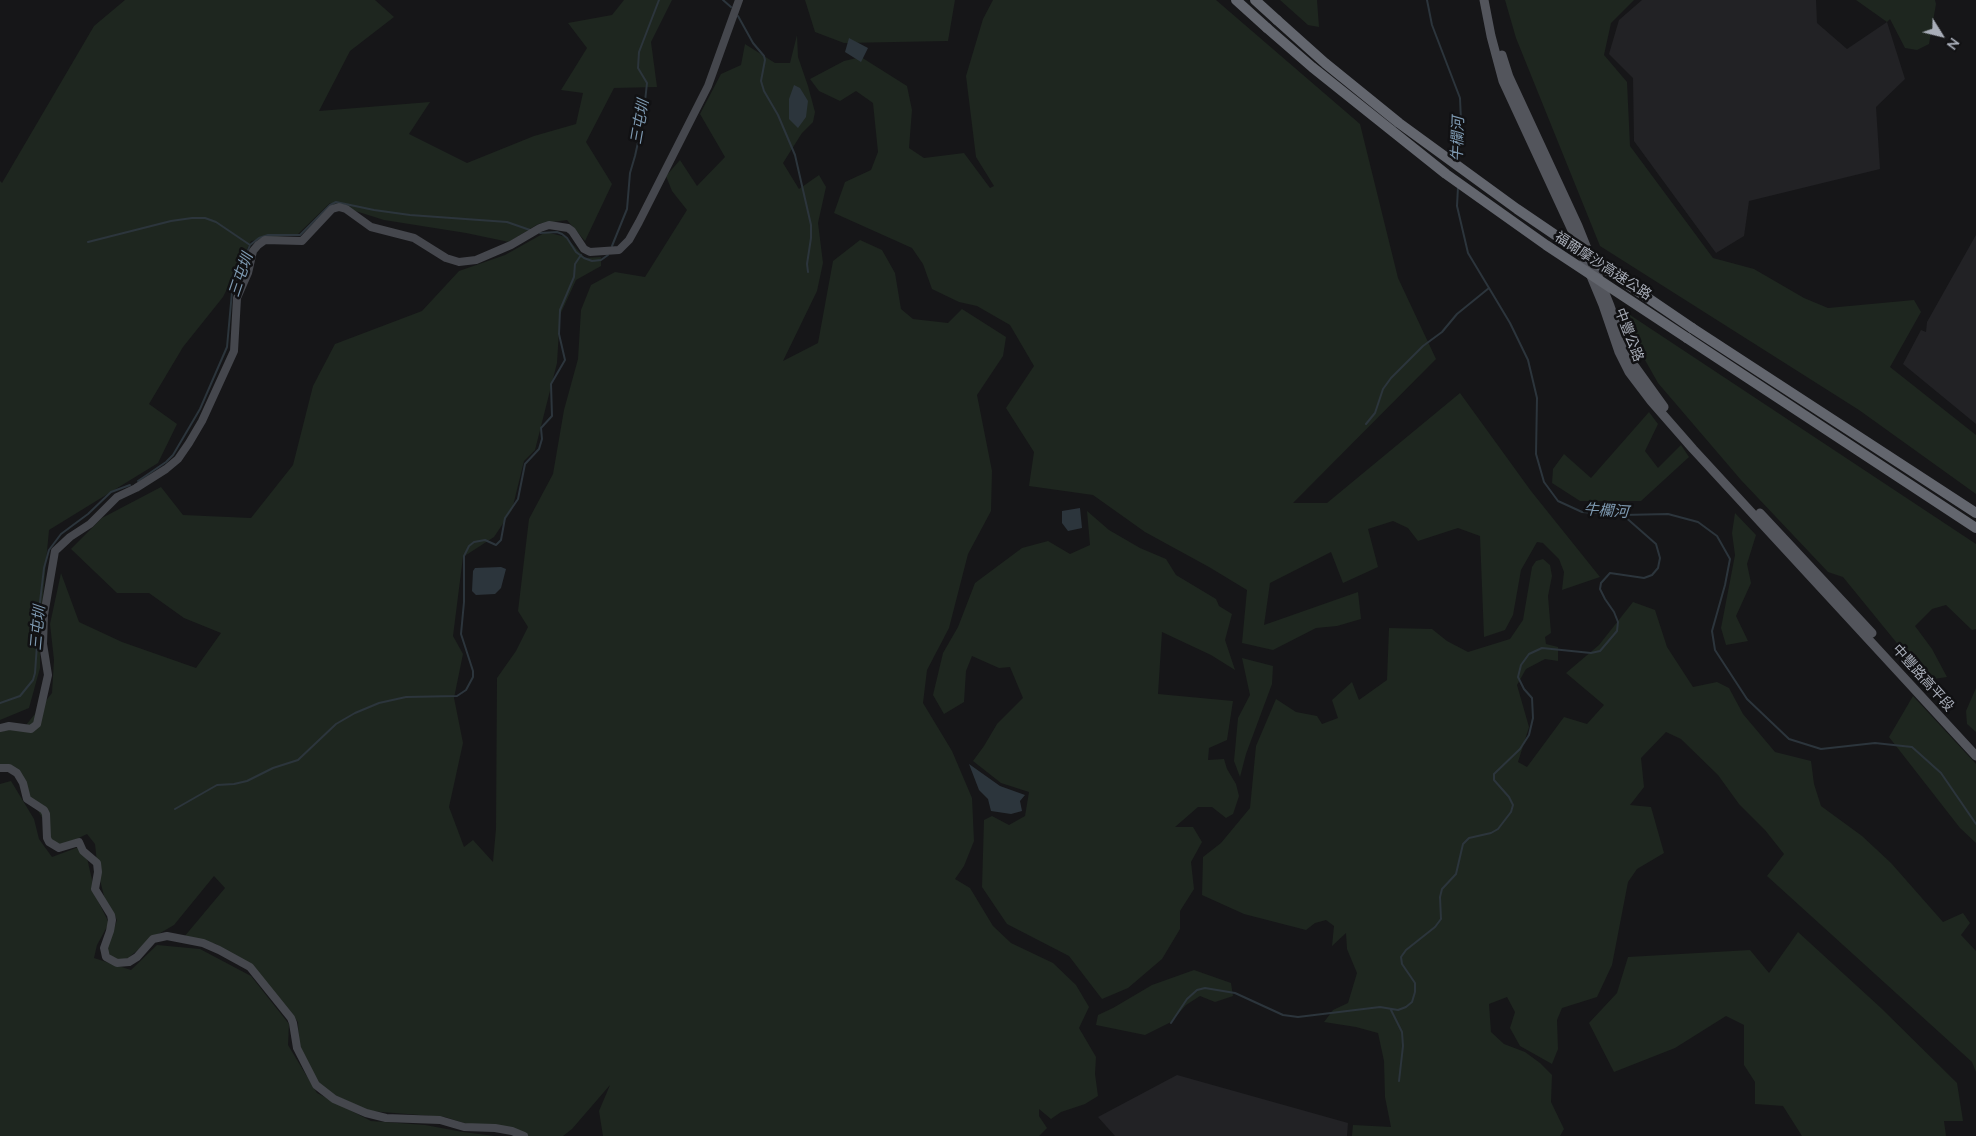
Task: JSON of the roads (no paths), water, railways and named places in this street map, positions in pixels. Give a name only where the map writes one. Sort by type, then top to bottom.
[{"type":"highway","name":"福爾摩沙高速公路","points":[[1236,0],[1312,67],[1453,179],[1546,245],[1976,528]]},
{"type":"highway","name":"福爾摩沙高速公路","points":[[1255,0],[1325,63],[1400,123],[1517,209],[1692,328],[1976,513]]},
{"type":"main road","name":"中豐公路","points":[[1484,0],[1491,36],[1504,81],[1546,166]]},
{"type":"main road","name":"中豐公路","points":[[1491,0],[1496,36],[1509,77],[1571,228],[1628,358],[1656,398],[1696,444],[1852,615]]},
{"type":"main road","name":"中豐路高平段","points":[[1852,615],[1976,749]]},
{"type":"main road","name":"中豐路高平段","points":[[1909,678],[1976,756]]},
{"type":"street","points":[[0,728],[9,726],[31,729],[37,724],[48,675],[43,644],[44,615],[53,557],[56,551],[70,537],[90,524],[117,497],[166,470],[178,459],[189,444],[202,421],[234,351],[237,298],[248,273],[253,251],[258,245],[265,240],[302,241],[332,209],[339,207],[346,209],[371,227],[414,238],[446,258],[459,262],[476,260],[511,245],[540,228],[549,225],[568,228],[584,248],[590,252],[619,250],[629,240],[636,228],[708,86],[739,0]]},
{"type":"street","points":[[0,768],[9,768],[17,773],[23,783],[27,799],[44,810],[49,842],[59,848],[79,842],[84,851],[97,863],[98,872],[95,889],[111,915],[112,920],[104,948],[106,957],[117,963],[129,962],[137,957],[153,939],[167,936],[204,943],[250,967],[291,1018],[296,1048],[316,1085],[334,1099],[366,1113],[386,1118],[440,1120],[464,1127],[512,1131],[524,1136]]},
{"type":"waterway","name":"三屯圳","points":[[612,246],[627,209],[630,173],[643,120],[647,83],[638,68],[639,52],[659,0]]},
{"type":"waterway","points":[[723,0],[731,7]]},
{"type":"waterway","name":"牛欄河","points":[[1427,0],[1432,25],[1460,98],[1459,162]]},
{"type":"waterway","points":[[738,16],[753,43],[764,56],[761,81],[764,91],[778,115],[795,155],[811,225],[807,264],[808,272]]},
{"type":"waterway","name":"牛欄河","points":[[1458,187],[1457,206],[1468,253],[1510,323],[1528,360],[1537,398],[1536,454],[1544,482],[1558,501],[1582,512],[1623,515],[1668,514],[1698,522],[1717,536],[1730,559],[1712,631],[1715,650],[1747,699],[1789,739],[1821,749],[1875,743],[1912,747],[1941,773],[1976,824]]},
{"type":"waterway","name":"三屯圳","points":[[138,481],[173,455],[200,409],[227,347],[232,292],[250,245],[259,238],[268,235],[300,235],[330,205],[336,202],[410,215],[507,222],[530,230]]},
{"type":"waterway","points":[[88,242],[171,221],[205,218],[216,222],[250,245]]},
{"type":"waterway","name":"三屯圳","points":[[540,233],[557,232],[562,234],[576,252],[592,261],[601,260],[608,255]]},
{"type":"waterway","points":[[175,809],[217,785],[247,781],[273,768],[298,760],[336,724],[355,713],[379,703],[406,697],[457,696],[466,690],[473,677],[473,671],[461,634],[464,602],[464,556],[469,546],[474,542],[485,540],[496,545],[501,540],[505,518],[518,499],[525,464],[539,449],[542,439],[541,428],[552,416],[551,384],[565,360],[559,334],[560,310],[574,277],[575,264],[581,255]]},
{"type":"waterway","points":[[1366,424],[1375,413],[1383,389],[1391,378],[1423,346],[1442,332],[1457,314],[1489,288]]},
{"type":"waterway","name":"三屯圳","points":[[0,703],[20,696],[33,680],[44,568],[49,550],[61,534],[88,514],[111,492],[130,485]]},
{"type":"waterway","points":[[1171,1023],[1187,999],[1197,990],[1205,988],[1235,993],[1283,1015],[1298,1017],[1380,1007],[1398,1010],[1412,1002],[1415,983],[1402,964],[1401,957],[1406,950],[1435,927],[1441,919],[1440,897],[1442,889],[1456,874],[1463,844],[1469,838],[1491,833],[1498,829],[1511,812],[1513,805],[1509,797],[1494,780],[1494,774],[1520,749],[1529,735],[1533,718],[1532,698],[1524,689],[1518,677],[1521,665],[1529,654],[1542,648],[1591,653],[1600,651],[1617,631],[1618,622],[1600,589],[1601,583],[1610,573],[1644,578],[1652,575],[1658,568],[1660,558],[1656,544],[1623,515]]},
{"type":"waterway","points":[[1391,1010],[1402,1032],[1403,1046],[1399,1081]]}]
